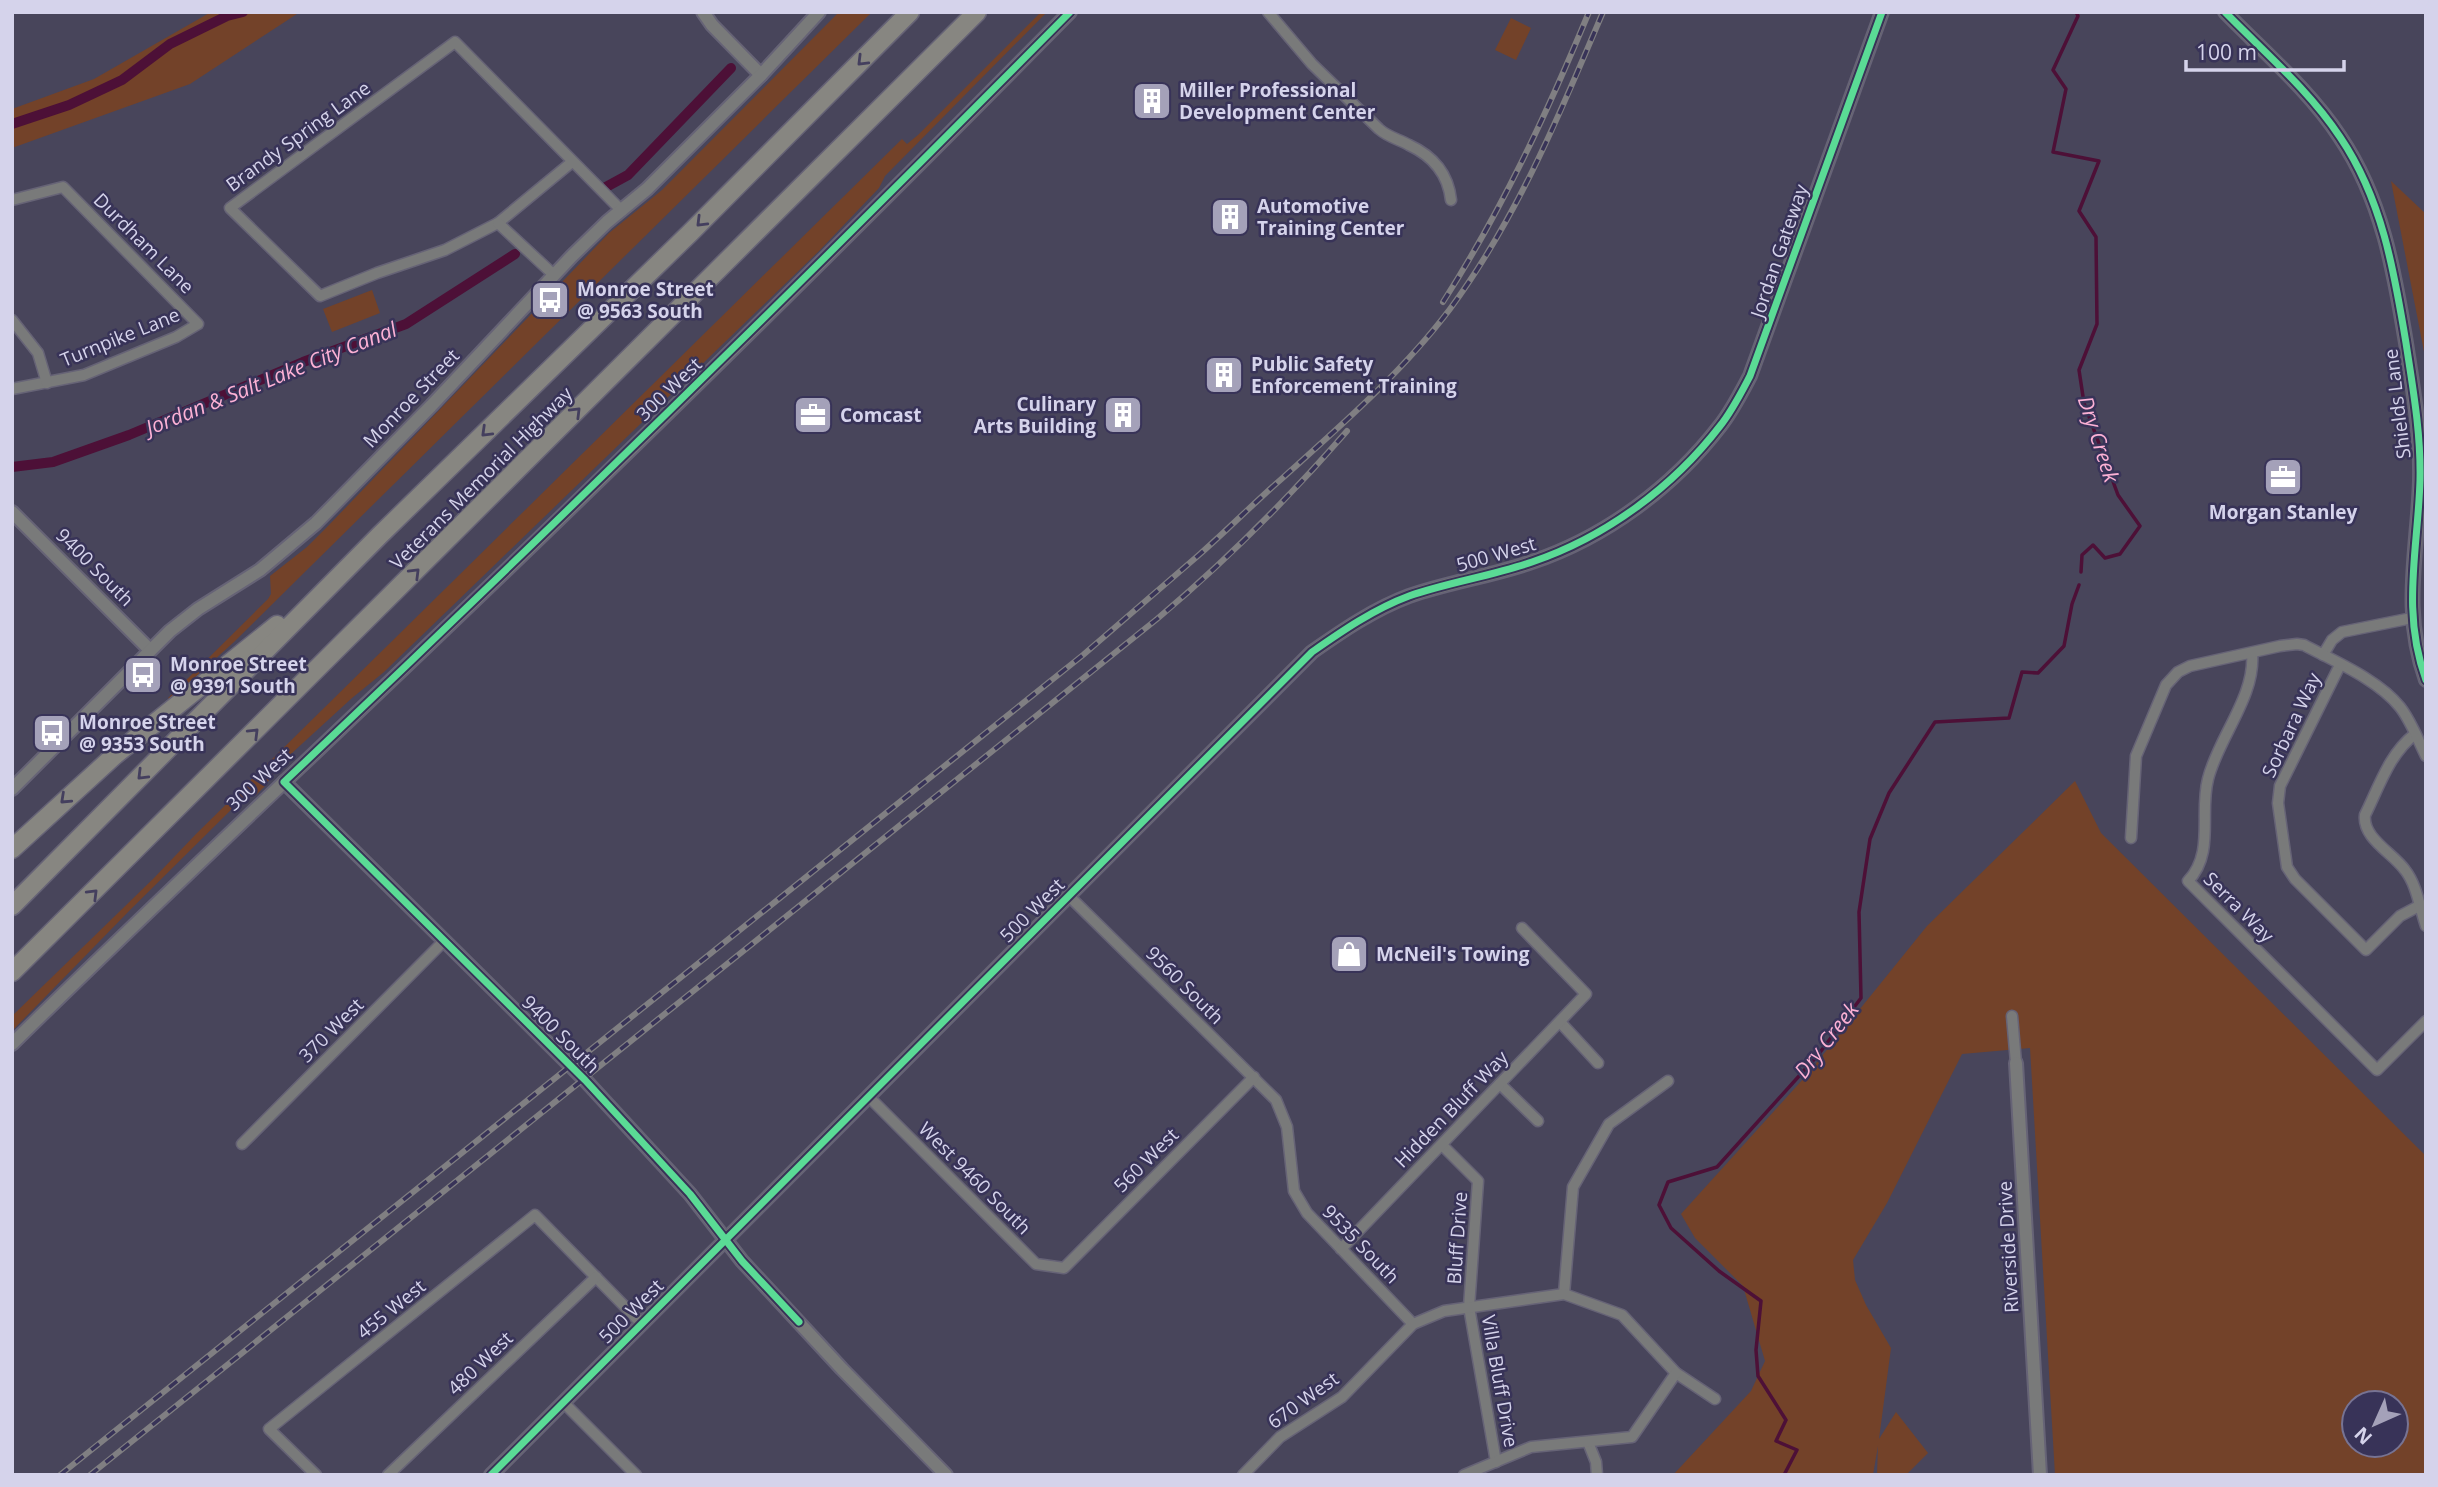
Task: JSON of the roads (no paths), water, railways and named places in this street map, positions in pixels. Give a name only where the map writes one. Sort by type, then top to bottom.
[{"type":"highway","name":"Veterans Memorial Highway","points":[[12,906],[380,535],[701,222],[911,12]]},
{"type":"highway","name":"Veterans Memorial Highway","points":[[12,972],[977,12]]},
{"type":"highway","points":[[12,849],[114,755],[288,616],[380,535]]},
{"type":"highway","points":[[12,979],[44,942]]},
{"type":"main road","name":"Jordan Gateway","points":[[1671,480],[1720,426],[1750,376],[1882,12]]},
{"type":"main road","name":"Shields Lane","points":[[2225,12],[2330,122],[2360,170],[2381,221],[2397,291],[2419,430],[2419,498],[2412,618],[2417,653],[2426,680]]},
{"type":"main road","name":"500 West","points":[[491,1475],[1296,667],[1340,632],[1406,597],[1438,586],[1506,570],[1567,549],[1626,515],[1671,480]]},
{"type":"street","points":[[703,12],[712,25],[761,75]]},
{"type":"street","name":"Monroe Street","points":[[12,789],[170,631],[198,609],[260,570],[307,531],[431,406],[591,237],[647,189],[761,75],[818,12]]},
{"type":"street","name":"300 West","points":[[12,1044],[197,863],[447,628],[819,265],[1070,12]]},
{"type":"street","points":[[1268,12],[1312,64],[1379,129],[1391,138],[1422,151],[1443,171],[1451,200]]},
{"type":"street","name":"Brandy Spring Lane","points":[[498,223],[445,250],[320,296],[230,208],[455,43],[572,162]]},
{"type":"street","points":[[554,275],[498,223],[572,162],[622,211]]},
{"type":"street","name":"Durdham Lane","points":[[12,200],[63,187],[198,324]]},
{"type":"street","points":[[12,320],[38,352],[47,383]]},
{"type":"street","name":"Turnpike Lane","points":[[12,389],[84,374],[176,337],[198,324]]},
{"type":"street","name":"9400 South","points":[[12,512],[150,650]]},
{"type":"street","points":[[2323,655],[2332,640],[2342,632],[2412,618]]},
{"type":"street","points":[[2130,838],[2134,763],[2169,680],[2190,666],[2297,644],[2340,664],[2392,698],[2403,711],[2426,756]]},
{"type":"street","name":"Serra Way","points":[[2252,653],[2252,676],[2207,779],[2202,861],[2188,881],[2377,1070],[2426,1021]]},
{"type":"street","name":"Sorbara Way","points":[[2340,664],[2280,786],[2278,803],[2285,860],[2295,879],[2366,950],[2400,916],[2419,906]]},
{"type":"street","points":[[2415,734],[2403,743],[2393,757],[2364,822],[2368,832],[2407,872],[2426,926]]},
{"type":"street","name":"9400 South","points":[[284,782],[585,1080],[690,1194],[742,1261],[842,1370],[946,1475]]},
{"type":"street","name":"9560 South","points":[[1069,896],[1276,1100]]},
{"type":"street","name":"Hidden Bluff Way","points":[[1341,1249],[1586,994],[1522,928]]},
{"type":"street","name":"370 West","points":[[242,1144],[444,941]]},
{"type":"street","name":"Riverside Drive","points":[[2012,1016],[2040,1475]]},
{"type":"street","points":[[1560,1021],[1598,1063]]},
{"type":"street","name":"560 West","points":[[1064,1268],[1254,1077]]},
{"type":"street","points":[[1564,1294],[1573,1186],[1609,1124],[1668,1081]]},
{"type":"street","points":[[1500,1084],[1538,1121]]},
{"type":"street","name":"West 9460 South","points":[[869,1097],[1036,1265],[1064,1268]]},
{"type":"street","name":"9535 South","points":[[1276,1100],[1287,1127],[1294,1191],[1307,1213],[1413,1324]]},
{"type":"street","name":"Bluff Drive","points":[[1442,1144],[1478,1181],[1469,1307]]},
{"type":"street","name":"455 West","points":[[316,1475],[269,1429],[535,1215],[596,1278]]},
{"type":"street","points":[[596,1278],[641,1323]]},
{"type":"street","name":"480 West","points":[[388,1475],[596,1278]]},
{"type":"street","points":[[1413,1324],[1444,1311],[1564,1294],[1622,1315],[1675,1373],[1715,1399]]},
{"type":"street","name":"Villa Bluff Drive","points":[[1469,1307],[1496,1462]]},
{"type":"street","name":"670 West","points":[[1243,1475],[1280,1437],[1342,1397],[1413,1324]]},
{"type":"street","points":[[1464,1475],[1531,1447],[1632,1437],[1675,1373]]},
{"type":"street","points":[[563,1402],[636,1475]]},
{"type":"street","points":[[1588,1442],[1596,1462],[1597,1475]]},
{"type":"waterway","points":[[12,124],[69,105],[122,80],[170,44],[227,16],[243,12]]},
{"type":"waterway","name":"Dry Creek","points":[[2076,12],[2078,16],[2053,70],[2066,89],[2053,152],[2099,161],[2079,211],[2096,237],[2097,324],[2079,370],[2084,403],[2118,495],[2140,526],[2120,554],[2105,558],[2093,545],[2082,555],[2081,572]]},
{"type":"waterway","name":"Jordan & Salt Lake City Canal","points":[[606,187],[628,175],[731,68]]},
{"type":"waterway","name":"Jordan & Salt Lake City Canal","points":[[12,467],[53,462],[129,435],[303,362],[406,324],[515,254]]},
{"type":"waterway","name":"Dry Creek","points":[[1784,1475],[1797,1450],[1776,1441],[1786,1420],[1758,1376],[1756,1350],[1761,1301],[1719,1271],[1671,1228],[1659,1205],[1668,1182],[1717,1167],[1818,1055],[1861,998],[1859,912],[1870,839],[1889,793],[1935,722],[2009,718],[2022,672],[2038,673],[2064,646],[2072,604],[2079,585]]},
{"type":"railway","points":[[1443,302],[1485,232],[1522,160],[1589,12]]},
{"type":"railway","points":[[60,1475],[1083,655],[1200,554],[1368,400],[1431,333],[1496,239],[1553,128],[1603,12]]},
{"type":"railway","points":[[90,1475],[1157,619],[1256,529],[1347,431]]},
{"type":"place","name":"Miller Professional Development Center","points":[[1152,101]]},
{"type":"place","name":"Automotive Training Center","points":[[1230,217]]},
{"type":"place","name":"Monroe Street @ 9563 South","points":[[550,300]]},
{"type":"place","name":"Public Safety Enforcement Training","points":[[1224,375]]},
{"type":"place","name":"Comcast","points":[[813,415]]},
{"type":"place","name":"Culinary Arts Building","points":[[1123,415]]},
{"type":"place","name":"Morgan Stanley","points":[[2283,477]]},
{"type":"place","name":"Monroe Street @ 9391 South","points":[[143,675]]},
{"type":"place","name":"Monroe Street @ 9353 South","points":[[52,733]]},
{"type":"place","name":"McNeil's Towing","points":[[1349,954]]}]
